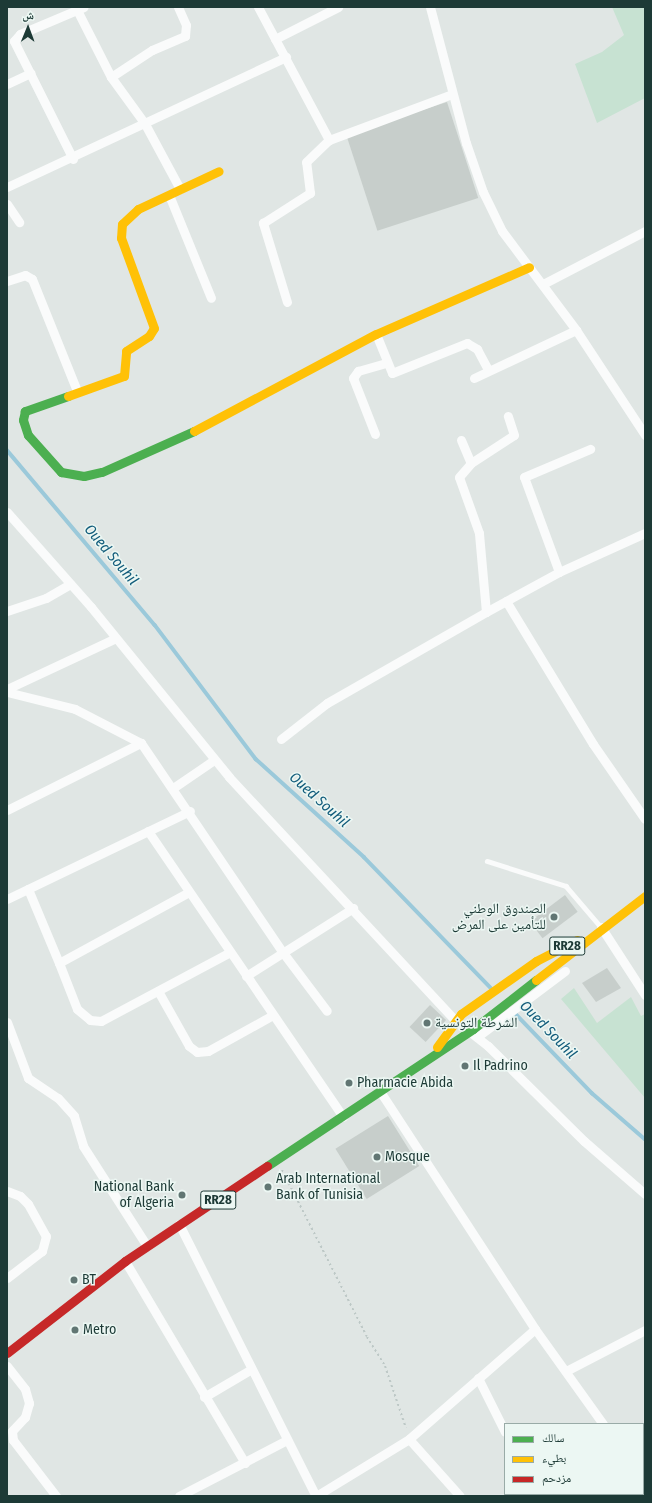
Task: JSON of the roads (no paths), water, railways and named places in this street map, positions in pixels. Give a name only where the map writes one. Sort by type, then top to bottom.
[{"type":"main road","points":[[219,171],[130,214],[120,229],[153,322],[153,332],[126,351],[126,374],[32,406],[25,411],[23,420],[28,435],[51,464],[71,475],[93,475],[227,416],[376,334],[528,267]]},
{"type":"main road","name":"RR28","points":[[7,1353],[125,1261],[179,1224],[278,1162],[433,1053],[470,1030],[545,975],[599,929],[645,896]]},
{"type":"main road","name":"RR28","points":[[433,1053],[459,1018],[536,961],[599,929]]},
{"type":"street","points":[[111,77],[152,50],[185,36],[187,29],[178,7]]},
{"type":"street","points":[[258,7],[329,140]]},
{"type":"street","points":[[275,39],[338,7]]},
{"type":"street","points":[[430,7],[452,94],[483,192],[502,231],[576,330],[645,435]]},
{"type":"street","points":[[73,159],[14,38],[81,8],[111,77],[145,124],[180,189]]},
{"type":"street","points":[[7,187],[73,159],[286,57]]},
{"type":"street","points":[[7,84],[31,73]]},
{"type":"street","points":[[287,302],[263,223],[310,194],[306,162],[329,140],[452,94]]},
{"type":"street","points":[[168,195],[211,298]]},
{"type":"street","points":[[7,204],[19,222]]},
{"type":"street","points":[[543,284],[645,231]]},
{"type":"street","points":[[7,281],[25,275],[32,279],[77,391]]},
{"type":"street","points":[[474,378],[488,370],[576,330]]},
{"type":"street","points":[[376,334],[390,372],[397,372],[467,343],[477,349],[488,370]]},
{"type":"street","points":[[375,434],[353,378],[358,372],[386,363]]},
{"type":"street","points":[[486,612],[479,533],[459,477],[471,463],[514,436],[508,416]]},
{"type":"street","points":[[461,440],[471,463]]},
{"type":"street","points":[[559,572],[524,477],[590,449]]},
{"type":"street","points":[[7,512],[116,638],[214,760],[470,1030],[481,1034],[590,1146],[645,1194]]},
{"type":"street","points":[[281,739],[327,703],[486,612],[559,572],[645,533]]},
{"type":"street","points":[[7,611],[46,598],[70,584]]},
{"type":"street","points":[[506,601],[593,744],[645,819]]},
{"type":"street","points":[[7,691],[116,638]]},
{"type":"street","points":[[7,691],[75,709],[141,743],[190,811],[284,954],[327,1011]]},
{"type":"street","points":[[7,810],[141,743]]},
{"type":"street","points":[[173,788],[214,760]]},
{"type":"street","points":[[7,899],[190,811]]},
{"type":"street","points":[[148,831],[343,1117]]},
{"type":"street","points":[[28,889],[77,1009],[90,1020],[101,1020],[230,952]]},
{"type":"street","points":[[59,963],[189,892]]},
{"type":"street","points":[[246,976],[284,954],[353,908]]},
{"type":"street","points":[[599,929],[645,995]]},
{"type":"street","points":[[481,1034],[565,971]]},
{"type":"street","points":[[158,991],[189,1046],[197,1052],[208,1051],[273,1015]]},
{"type":"street","points":[[7,1022],[28,1078],[58,1098],[74,1116],[83,1146],[147,1246]]},
{"type":"street","points":[[380,1091],[535,1329],[602,1423]]},
{"type":"street","points":[[7,1191],[20,1196],[28,1204],[46,1236],[42,1251],[7,1278]]},
{"type":"street","points":[[179,1224],[250,1370],[316,1496],[409,1439],[535,1329]]},
{"type":"street","points":[[125,1261],[204,1397],[245,1463]]},
{"type":"street","points":[[566,1371],[645,1330]]},
{"type":"street","points":[[7,1366],[25,1389],[29,1403],[25,1417],[12,1431],[13,1440],[56,1496]]},
{"type":"street","points":[[204,1397],[250,1370]]},
{"type":"street","points":[[478,1378],[504,1430]]},
{"type":"street","points":[[409,1439],[460,1496]]},
{"type":"street","points":[[179,1496],[287,1440]]},
{"type":"lane","points":[[487,861],[566,886],[599,929]]},
{"type":"waterway","name":"Oued Souhil","points":[[7,450],[155,625],[256,759],[364,857],[491,988]]},
{"type":"waterway","name":"Oued Souhil","points":[[513,1011],[592,1093],[645,1139]]},
{"type":"place","name":"الصندوق الوطني للتأمين على المرض","points":[[554,917]]},
{"type":"place","name":"الشرطة التونسية","points":[[427,1023]]},
{"type":"place","name":"Il Padrino","points":[[465,1066]]},
{"type":"place","name":"Pharmacie Abida","points":[[349,1083]]},
{"type":"place","name":"Mosque","points":[[377,1157]]},
{"type":"place","name":"Arab International Bank of Tunisia","points":[[268,1187]]},
{"type":"place","name":"National Bank of Algeria","points":[[182,1195]]},
{"type":"place","name":"BT","points":[[74,1280]]},
{"type":"place","name":"Metro","points":[[75,1330]]}]
